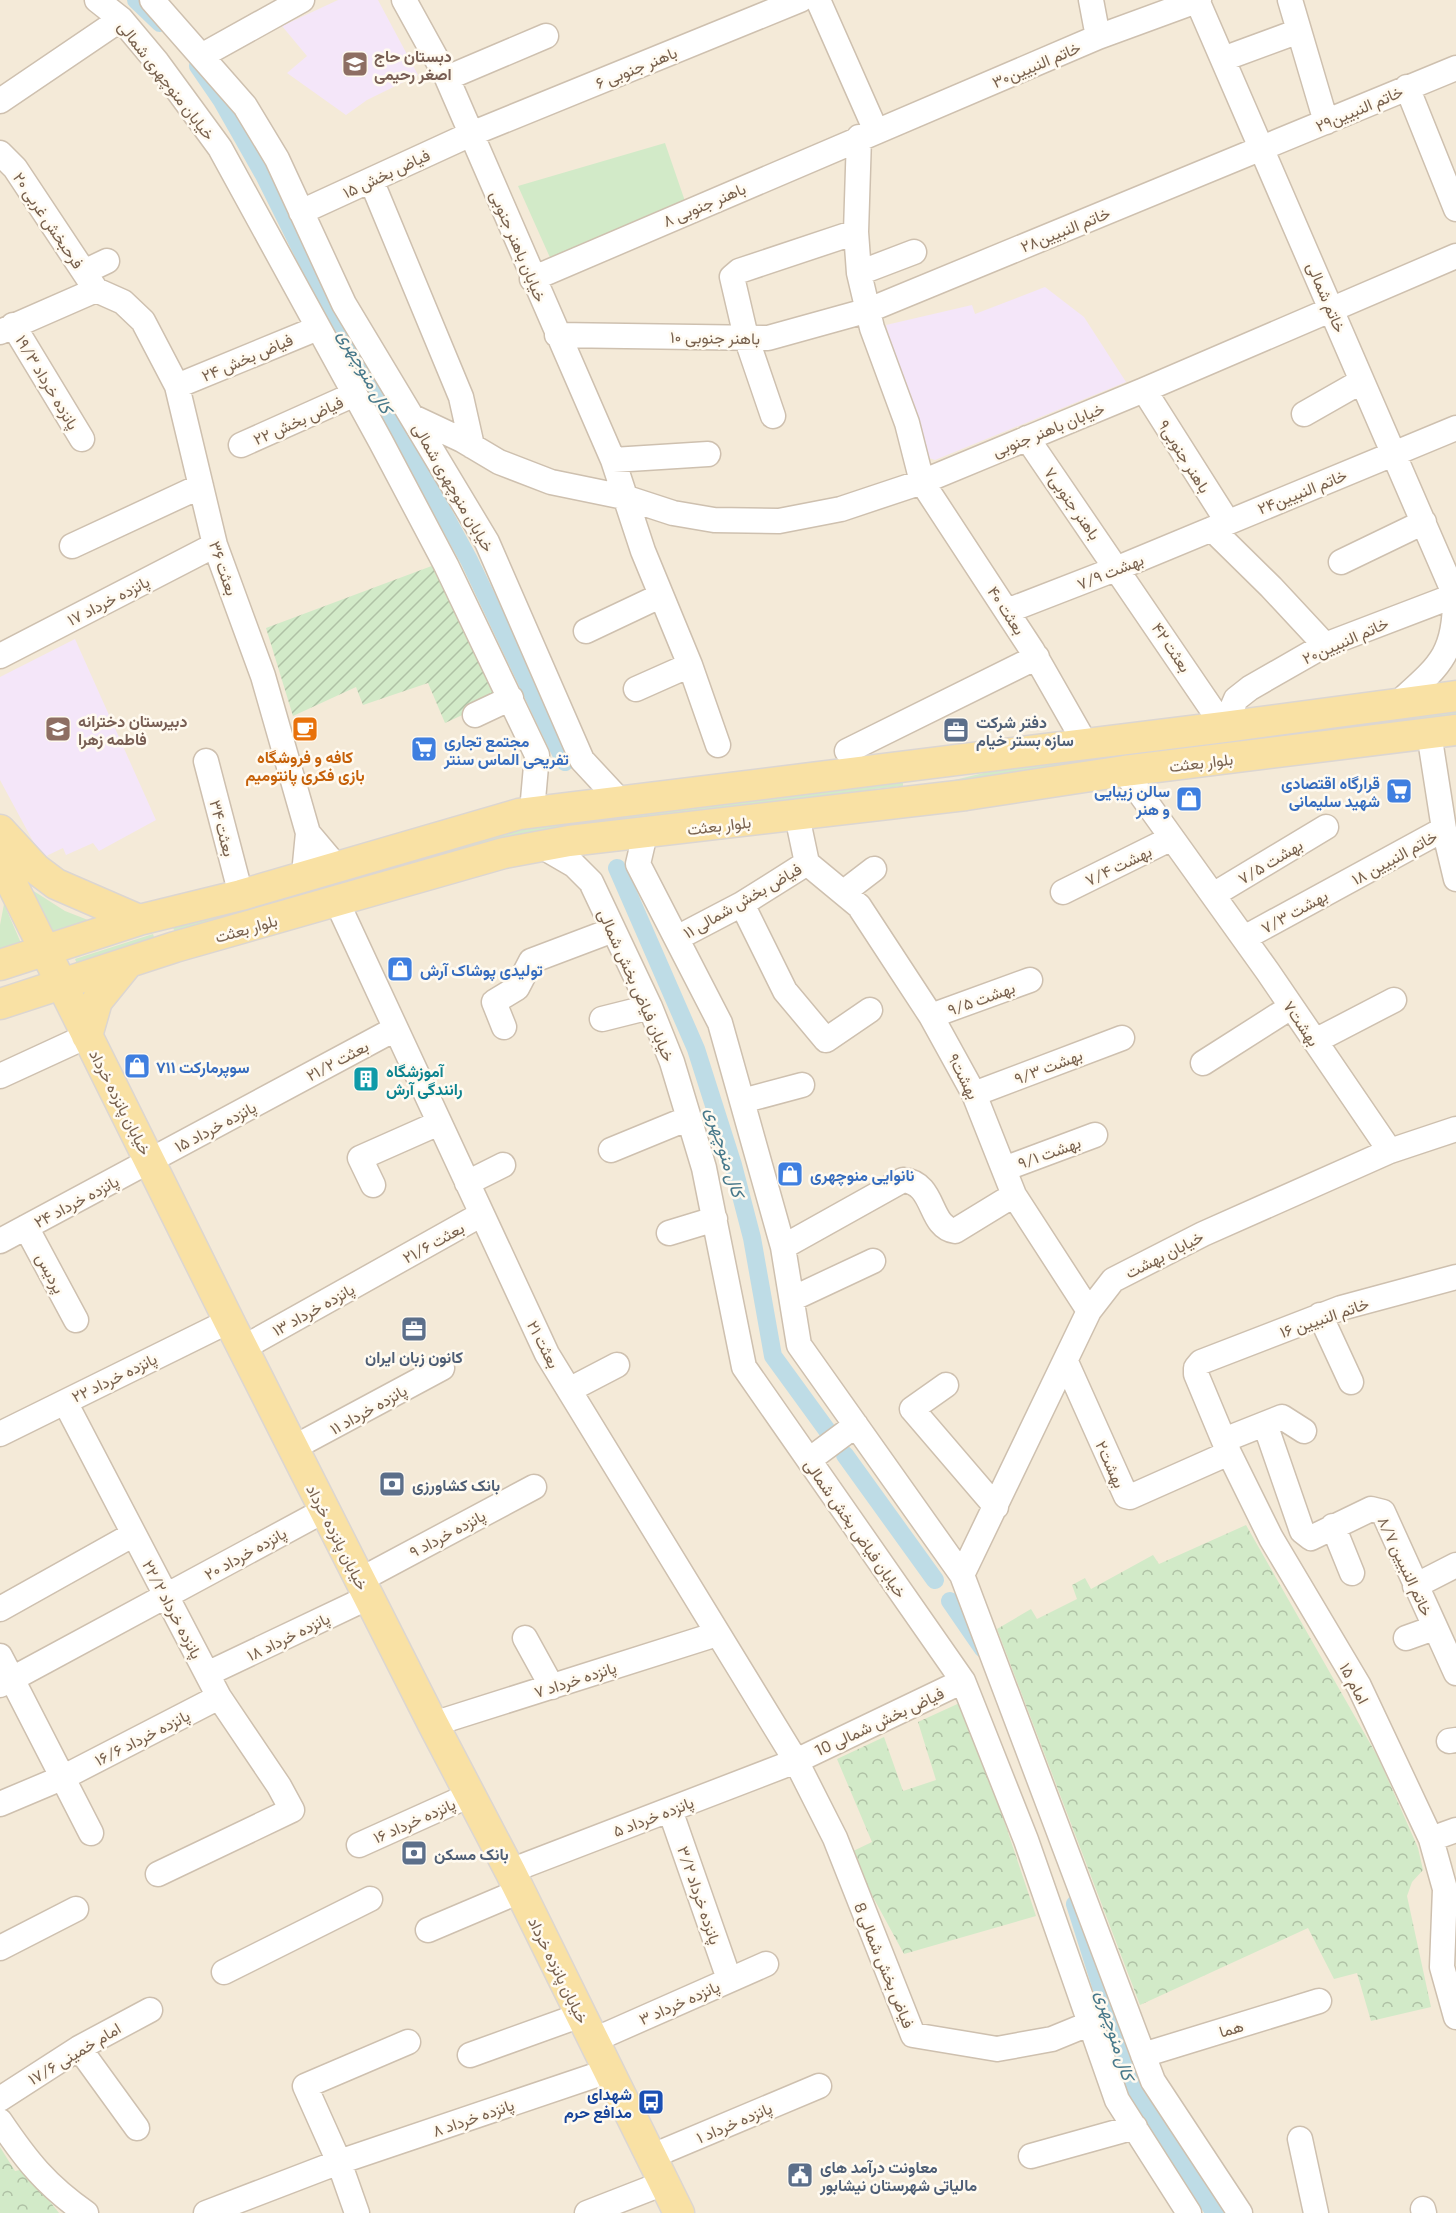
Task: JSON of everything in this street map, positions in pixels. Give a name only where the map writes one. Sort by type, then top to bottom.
[{"type":"main road","name":"بلوار بعثت","points":[[0,965],[152,917],[241,895],[335,865],[532,811],[622,802],[1456,696]]},
{"type":"main road","name":"بلوار بعثت","points":[[0,1004],[62,986],[175,947],[504,853],[569,842],[928,800],[1124,771],[1442,731]]},
{"type":"main road","points":[[923,764],[928,800]]},
{"type":"main road","points":[[0,830],[36,869],[56,884],[152,917],[175,947]]},
{"type":"main road","name":"خیابان پانزده خرداد","points":[[0,860],[229,1321],[515,1881],[650,2157],[680,2213]]},
{"type":"main road","points":[[87,1036],[98,1001],[127,964]]},
{"type":"street","name":"خیابان منوچهری شمالی","points":[[97,0],[121,19],[157,62],[220,148],[355,394],[446,565],[537,755],[532,811]]},
{"type":"street","name":"خیابان منوچهری شمالی","points":[[153,0],[245,106],[277,159],[344,304],[487,542],[582,760],[622,802]]},
{"type":"street","points":[[203,55],[302,0]]},
{"type":"street","name":"خیابان باهنر جنوبی","points":[[404,0],[447,78],[532,279],[613,460],[660,596],[690,665],[718,745]]},
{"type":"street","name":"باهنر جنوبی ۶","points":[[471,134],[800,0]]},
{"type":"street","points":[[818,0],[868,134]]},
{"type":"street","points":[[1091,0],[1098,37]]},
{"type":"street","name":"خاتم النبیین۳۰","points":[[868,134],[1098,37],[1198,0]]},
{"type":"street","name":"خاتم شمالی","points":[[1198,0],[1456,596]]},
{"type":"street","points":[[1290,0],[1326,122]]},
{"type":"street","points":[[0,101],[121,19]]},
{"type":"street","points":[[1223,59],[1299,31]]},
{"type":"street","points":[[447,78],[546,36]]},
{"type":"street","name":"خاتم النبیین۲۹","points":[[1262,149],[1456,68]]},
{"type":"street","points":[[1407,87],[1456,209]]},
{"type":"street","name":"فیاض بخش ۱۵","points":[[301,212],[471,134]]},
{"type":"street","name":"بعثت ۴۰","points":[[868,134],[856,232],[859,273],[872,328],[907,423],[922,482],[1037,657],[1085,742]]},
{"type":"street","name":"باهنر جنوبی ۸","points":[[532,279],[868,134]]},
{"type":"street","name":"خاتم النبیین۲۸","points":[[868,310],[1262,149]]},
{"type":"street","name":"فرحبخش غربی ۲۰","points":[[2,159],[32,178],[90,281]]},
{"type":"street","points":[[371,180],[461,397],[472,446]]},
{"type":"street","points":[[774,416],[746,337],[732,277],[740,271],[856,232]]},
{"type":"street","points":[[859,273],[914,252]]},
{"type":"street","name":"خیابان باهنر جنوبی","points":[[624,497],[673,513],[714,520],[779,521],[841,509],[922,482],[1144,390],[1456,256]]},
{"type":"street","points":[[7,329],[90,281],[107,261]]},
{"type":"street","name":"بعثت ۳۶","points":[[90,281],[123,302],[143,321],[177,386],[215,545],[263,676],[308,833],[304,874]]},
{"type":"street","name":"باهنر جنوبی ۱۰","points":[[557,335],[768,338],[868,310]]},
{"type":"street","name":"فیاض بخش ۲۴","points":[[177,386],[318,327]]},
{"type":"street","name":"پانزده خرداد ۱۹/۳","points":[[7,329],[82,439]]},
{"type":"street","points":[[1304,414],[1362,381]]},
{"type":"street","name":"باهنر جنوبی۹","points":[[1144,390],[1219,525],[1325,645]]},
{"type":"street","name":"فیاض بخش ۲۲","points":[[242,446],[355,394]]},
{"type":"street","points":[[413,417],[500,462],[551,482],[624,497]]},
{"type":"street","name":"خاتم النبیین۲۴","points":[[1219,525],[1456,428]]},
{"type":"street","name":"باهنر جنوبی۷","points":[[1027,438],[1118,568]]},
{"type":"street","points":[[613,460],[708,454]]},
{"type":"street","points":[[72,546],[201,486]]},
{"type":"street","points":[[1341,562],[1424,522]]},
{"type":"street","name":"بهشت ۷/۹","points":[[1007,611],[1118,568],[1219,525]]},
{"type":"street","name":"پانزده خرداد ۱۷","points":[[0,656],[215,545]]},
{"type":"street","name":"بعثت ۴۲","points":[[1118,568],[1224,727]]},
{"type":"street","points":[[586,631],[660,596]]},
{"type":"street","points":[[1397,704],[1429,675],[1450,646],[1456,626],[1456,596]]},
{"type":"street","name":"خاتم النبیین۲۰","points":[[1224,727],[1236,699],[1250,688],[1325,645],[1456,596]]},
{"type":"street","points":[[847,751],[1037,657]]},
{"type":"street","points":[[636,689],[690,665]]},
{"type":"street","points":[[475,715],[511,698]]},
{"type":"street","points":[[1442,731],[1444,829],[1456,879]]},
{"type":"street","name":"بعثت ۳۴","points":[[206,761],[241,895]]},
{"type":"street","name":"بهشت۷","points":[[1124,771],[1244,938],[1390,1151]]},
{"type":"street","points":[[797,816],[807,863]]},
{"type":"street","name":"بهشت ۷/۵","points":[[1213,896],[1326,827]]},
{"type":"street","name":"خاتم النبیین ۱۸","points":[[1344,884],[1444,829]]},
{"type":"street","points":[[308,833],[335,865]]},
{"type":"street","points":[[645,834],[638,864],[720,1023],[783,1247],[799,1345],[962,1575],[1153,2081],[1240,2213]]},
{"type":"street","name":"بهشت ۷/۴","points":[[1063,892],[1172,838]]},
{"type":"street","name":"خیابان فیاض بخش شمالی","points":[[543,847],[573,865],[591,882],[650,1008],[672,1062],[716,1219],[744,1367],[963,1681],[1026,1840],[1118,2100],[1189,2213]]},
{"type":"street","name":"بهشت۹","points":[[807,863],[858,906],[932,1016],[974,1094],[1014,1195],[1089,1311]]},
{"type":"street","name":"فیاض بخش شمالی ۱۱","points":[[677,938],[742,904],[807,863]]},
{"type":"street","points":[[844,892],[874,869]]},
{"type":"street","name":"بهشت ۷/۳","points":[[1244,938],[1344,884]]},
{"type":"street","name":"بعثت ۲۱","points":[[337,902],[547,1354],[795,1761]]},
{"type":"street","points":[[742,904],[785,991],[826,1040],[870,1010]]},
{"type":"street","points":[[504,1027],[494,1002],[517,988],[531,961],[614,930]]},
{"type":"street","name":"بهشت ۹/۵","points":[[932,1016],[1030,980]]},
{"type":"street","points":[[1314,1041],[1394,1000]]},
{"type":"street","points":[[1203,1063],[1291,1006]]},
{"type":"street","points":[[602,1018],[650,1008]]},
{"type":"street","name":"بعثت ۲۱/۲","points":[[279,1091],[395,1029]]},
{"type":"street","points":[[0,1076],[87,1036]]},
{"type":"street","name":"بهشت ۹/۳","points":[[974,1094],[1122,1038]]},
{"type":"street","points":[[742,1101],[802,1085]]},
{"type":"street","name":"پانزده خرداد ۱۵","points":[[151,1160],[279,1091]]},
{"type":"street","points":[[611,1149],[689,1118]]},
{"type":"street","points":[[373,1185],[360,1158],[439,1123]]},
{"type":"street","name":"خیابان بهشت","points":[[962,1575],[1089,1311],[1113,1280],[1203,1234],[1390,1151],[1456,1129]]},
{"type":"street","name":"بهشت ۹/۱","points":[[1004,1169],[1095,1135]]},
{"type":"street","name":"پانزده خرداد ۲۴","points":[[0,1241],[151,1160]]},
{"type":"street","points":[[467,1183],[503,1165]]},
{"type":"street","points":[[783,1247],[903,1180],[914,1181],[921,1186],[943,1225],[955,1231],[1014,1195]]},
{"type":"street","name":"بعثت ۲۱/۶","points":[[384,1269],[482,1214]]},
{"type":"street","points":[[669,1233],[716,1219]]},
{"type":"street","name":"پردیس","points":[[26,1227],[76,1320]]},
{"type":"street","points":[[792,1299],[873,1261]]},
{"type":"street","name":"پانزده خرداد ۱۳","points":[[243,1348],[384,1269]]},
{"type":"street","name":"خاتم النبیین ۱۶","points":[[1196,1368],[1201,1362],[1320,1315],[1456,1278]]},
{"type":"street","points":[[1320,1315],[1351,1382]]},
{"type":"street","name":"پانزده خرداد ۲۲","points":[[0,1434],[229,1321]]},
{"type":"street","name":"بهشت۲","points":[[1066,1362],[1125,1496],[1130,1497],[1226,1446]]},
{"type":"street","points":[[569,1390],[617,1365]]},
{"type":"street","name":"پانزده خرداد ۱۱","points":[[294,1448],[442,1368]]},
{"type":"street","name":"امام ۱۵","points":[[1196,1368],[1196,1374],[1226,1446],[1271,1538],[1359,1686],[1431,1839],[1445,1889],[1442,1967],[1456,2017]]},
{"type":"street","points":[[946,1385],[912,1409],[996,1507]]},
{"type":"street","name":"پانزده خرداد ۲۲/۲","points":[[65,1402],[219,1696],[292,1810],[158,1874]]},
{"type":"street","points":[[1226,1446],[1282,1417],[1304,1431]]},
{"type":"street","name":"خاتم النبیین ۸/۷","points":[[1265,1424],[1302,1531],[1311,1538],[1371,1509],[1383,1512],[1414,1586],[1444,1636],[1456,1673]]},
{"type":"street","points":[[809,1460],[856,1425]]},
{"type":"street","name":"پانزده خرداد ۹","points":[[364,1589],[534,1487]]},
{"type":"street","name":"پانزده خرداد ۲۰","points":[[6,1682],[325,1510]]},
{"type":"street","points":[[1333,1526],[1352,1573]]},
{"type":"street","points":[[0,1609],[134,1534]]},
{"type":"street","points":[[1414,1586],[1456,1565]]},
{"type":"street","name":"پانزده خرداد ۱۸","points":[[207,1674],[364,1589]]},
{"type":"street","name":"پانزده خرداد ۷","points":[[433,1724],[717,1634]]},
{"type":"street","points":[[1406,1638],[1444,1636]]},
{"type":"street","points":[[525,1638],[552,1687]]},
{"type":"street","points":[[0,1656],[6,1682],[64,1777],[91,1833]]},
{"type":"street","name":"فیاض بخش شمالی 10","points":[[795,1761],[963,1681]]},
{"type":"street","name":"پانزده خرداد ۱۶/۶","points":[[0,1804],[64,1777],[219,1696]]},
{"type":"street","name":"پانزده خرداد ۵","points":[[428,1930],[515,1881],[670,1810],[795,1761]]},
{"type":"street","name":"فیاض بخش شمالی 8","points":[[795,1761],[835,1838],[913,2035],[997,2049],[1052,2039],[1090,2023]]},
{"type":"street","name":"پانزده خرداد ۱۶","points":[[359,1845],[470,1795]]},
{"type":"street","name":"پانزده خرداد ۳/۲","points":[[670,1810],[729,1979]]},
{"type":"street","points":[[1026,1840],[1060,1830]]},
{"type":"street","points":[[1431,1839],[1456,1830]]},
{"type":"street","points":[[224,1972],[370,1899]]},
{"type":"street","points":[[0,1948],[76,1909]]},
{"type":"street","name":"پانزده خرداد ۳","points":[[470,2055],[587,2028],[766,1964]]},
{"type":"street","name":"هما","points":[[1143,2055],[1319,2001]]},
{"type":"street","name":"امام خمینی ۱۷/۶","points":[[0,2099],[79,2048],[150,2010]]},
{"type":"street","points":[[357,2213],[339,2162],[305,2086],[408,2042]]},
{"type":"street","points":[[79,2048],[137,2128]]},
{"type":"street","name":"پانزده خرداد ۸","points":[[207,2213],[339,2162],[608,2071]]},
{"type":"street","name":"پانزده خرداد ۱","points":[[650,2157],[819,2086]]},
{"type":"street","points":[[0,2121],[22,2154],[56,2192],[86,2213]]},
{"type":"street","points":[[1031,2156],[1134,2127]]},
{"type":"street","points":[[1300,2139],[1316,2213]]},
{"type":"street","points":[[587,2213],[664,2183]]},
{"type":"shaded area","points":[[0,0],[1456,0],[1456,2213],[0,2213]]},
{"type":"shaded area","name":"دبستان حاج اصغر رحیمی","points":[[338,0],[378,0],[418,75],[367,100],[346,115],[287,73],[307,56],[282,26]]},
{"type":"shaded area","points":[[1045,287],[1084,317],[1126,382],[935,460],[923,456],[886,325],[972,305],[975,314]]},
{"type":"shaded area","name":"دبیرستان دخترانه فاطمه زهرا","points":[[75,639],[156,820],[99,851],[93,843],[66,855],[63,848],[42,858],[0,780],[0,677]]},
{"type":"green space","points":[[665,143],[687,207],[552,262],[518,186]]},
{"type":"green space","points":[[437,564],[497,699],[445,723],[428,683],[363,705],[356,687],[293,716],[266,628]]},
{"type":"green space","points":[[1456,708],[1456,716],[946,782],[1009,767]]},
{"type":"green space","points":[[903,779],[903,786],[874,789],[844,799],[792,806],[176,937],[173,927],[502,829]]},
{"type":"green space","points":[[32,890],[65,911],[88,920],[54,934]]},
{"type":"green space","points":[[4,904],[21,943],[0,949],[0,925]]},
{"type":"green space","points":[[153,934],[156,943],[79,969],[75,959]]},
{"type":"green space","points":[[1246,1525],[1379,1759],[1418,1848],[1423,1870],[1412,1882],[1407,1896],[1431,2007],[1371,2021],[1357,1973],[1334,1979],[1308,1928],[1140,2005],[997,1629],[1031,1609],[1037,1619],[1077,1599],[1072,1585],[1085,1578],[1091,1589],[1153,1555],[1159,1564]]},
{"type":"green space","points":[[964,1701],[1036,1916],[904,1954],[849,1853],[872,1842],[837,1759],[884,1737],[903,1791],[936,1780],[918,1722]]},
{"type":"green space","points":[[0,2147],[15,2171],[24,2169],[59,2213],[0,2213]]},
{"type":"waterway","name":"کال منوچهری","points":[[136,0],[160,23]]},
{"type":"waterway","name":"کال منوچهری","points":[[198,66],[222,101],[264,175],[320,287],[469,560],[565,762]]},
{"type":"waterway","name":"کال منوچهری","points":[[617,868],[696,1049],[733,1165],[752,1238],[773,1356],[829,1433]]},
{"type":"waterway","name":"کال منوچهری","points":[[845,1455],[935,1580]]},
{"type":"waterway","name":"کال منوچهری","points":[[950,1601],[983,1649]]},
{"type":"waterway","name":"کال منوچهری","points":[[1075,1904],[1135,2094],[1215,2213]]},
{"type":"place","name":"دبستان حاج اصغر رحیمی","points":[[355,64]]},
{"type":"place","name":"دبیرستان دخترانه فاطمه زهرا","points":[[58,729]]},
{"type":"place","name":"کافه و فروشگاه بازی فکری پانتومیم","points":[[305,729]]},
{"type":"place","name":"دفتر شرکت سازه بستر خیام","points":[[956,730]]},
{"type":"place","name":"مجتمع تجاری تفریحی الماس سنتر","points":[[424,749]]},
{"type":"place","name":"قرارگاه اقتصادی شهید سلیمانی","points":[[1399,791]]},
{"type":"place","name":"سالن زیبایی و هنر","points":[[1189,799]]},
{"type":"place","name":"تولیدی پوشاک آرش","points":[[400,969]]},
{"type":"place","name":"سوپرمارکت ۷۱۱","points":[[137,1066]]},
{"type":"place","name":"آموزشگاه رانندگی آرش","points":[[366,1079]]},
{"type":"place","name":"نانوایی منوچهری","points":[[790,1174]]},
{"type":"place","name":"کانون زبان ایران","points":[[414,1329]]},
{"type":"place","name":"بانک کشاورزی","points":[[392,1484]]},
{"type":"place","name":"بانک مسکن","points":[[414,1853]]},
{"type":"place","name":"شهدای مدافع حرم","points":[[651,2102]]},
{"type":"place","name":"معاونت درآمد های مالیاتی شهرستان نیشابور","points":[[800,2175]]}]
